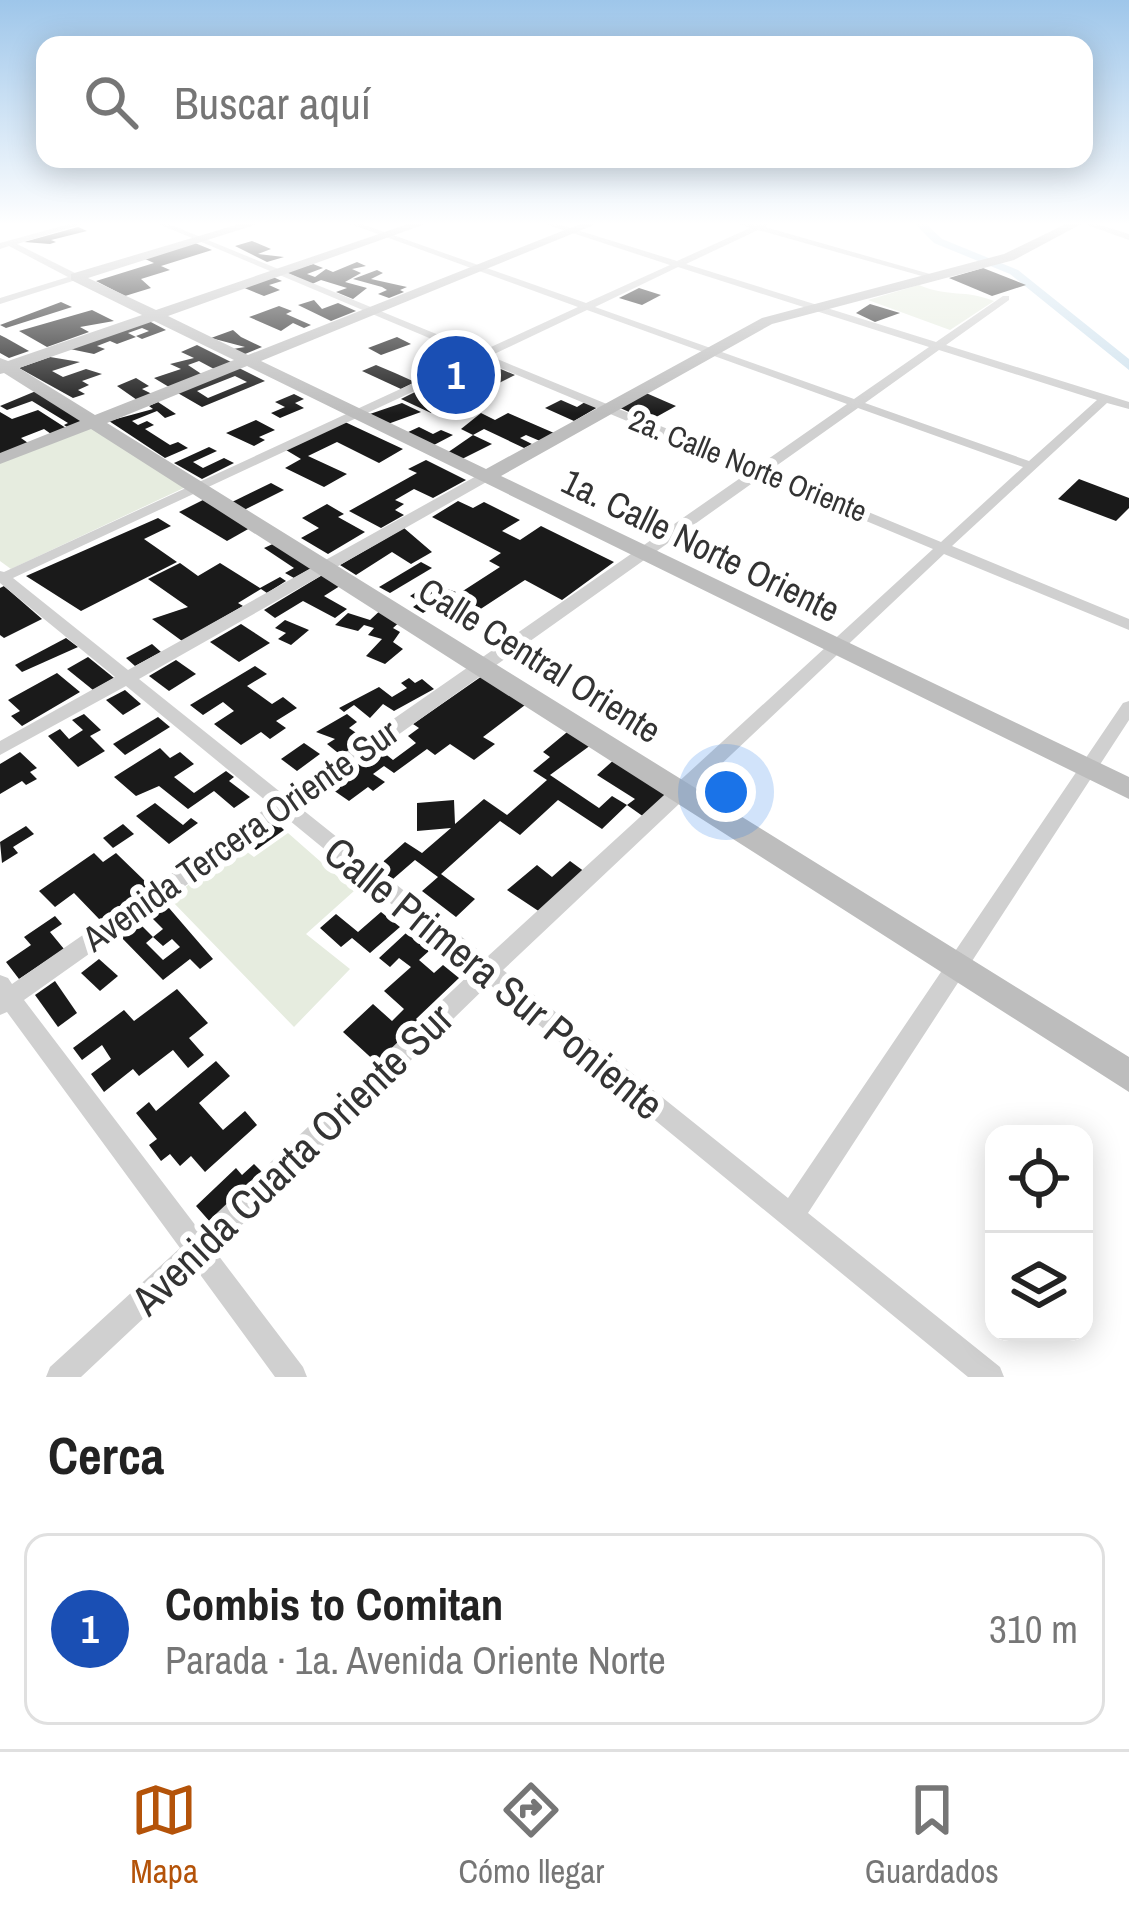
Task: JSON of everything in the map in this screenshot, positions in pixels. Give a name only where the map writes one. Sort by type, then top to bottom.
[{"type":"main road","name":"1a. Calle Norte Oriente","points":[[95,286],[1129,789]]},
{"type":"main road","points":[[2,367],[235,286]]},
{"type":"main road","points":[[0,459],[431,286]]},
{"type":"main road","points":[[485,477],[767,321],[894,286]]},
{"type":"main road","name":"Calle Central Oriente","points":[[2,367],[94,420],[1129,1076]]},
{"type":"street","points":[[0,301],[47,286]]},
{"type":"street","name":"2a. Calle Norte Oriente","points":[[306,286],[1129,625]]},
{"type":"street","points":[[529,286],[1031,466]]},
{"type":"street","points":[[1,577],[629,286]]},
{"type":"street","points":[[744,286],[1129,406]]},
{"type":"street","name":"Avenida Tercera Oriente Sur","points":[[3,996],[645,554],[1006,298]]},
{"type":"street","name":"Avenida Cuarta Oriente Sur","points":[[60,1377],[197,1253],[487,972],[941,545],[1106,398]]},
{"type":"street","points":[[0,749],[485,477]]},
{"type":"street","name":"Calle Primera Sur Poniente","points":[[1,577],[990,1377]]},
{"type":"street","points":[[791,1216],[1129,707]]},
{"type":"street","points":[[3,996],[293,1377]]},
{"type":"shaded area","points":[[923,286],[994,301],[950,330],[868,300]]},
{"type":"shaded area","points":[[89,424],[188,486],[11,569],[0,561],[0,461]]},
{"type":"shaded area","points":[[288,833],[354,891],[306,934],[350,969],[294,1027],[170,899],[239,846],[254,857]]},
{"type":"building","points":[[106,286],[151,288],[125,296]]},
{"type":"building","points":[[272,286],[280,290],[264,296],[242,287]]},
{"type":"building","points":[[341,286],[367,288],[353,299],[336,292],[347,288]]},
{"type":"building","points":[[969,286],[1022,286],[992,296]]},
{"type":"building","points":[[382,287],[407,287],[389,298],[378,294],[387,290]]},
{"type":"building","points":[[639,288],[661,295],[642,305],[619,298]]},
{"type":"building","points":[[314,300],[322,309],[338,303],[356,311],[331,321],[298,305]]},
{"type":"building","points":[[61,302],[72,307],[6,328],[0,325]]},
{"type":"building","points":[[870,304],[900,313],[875,322],[856,313]]},
{"type":"building","points":[[279,306],[311,325],[304,328],[293,323],[281,331],[249,317]]},
{"type":"building","points":[[92,310],[114,321],[80,327],[89,332],[47,347],[19,331]]},
{"type":"building","points":[[147,320],[166,330],[142,339],[136,336],[149,331],[142,328],[128,333],[136,337],[97,346],[105,349],[94,354],[70,349]]},
{"type":"building","points":[[233,330],[262,347],[240,356],[227,350],[245,347],[211,338]]},
{"type":"building","points":[[0,335],[29,351],[9,358],[0,353]]},
{"type":"building","points":[[397,337],[411,344],[381,355],[368,348]]},
{"type":"building","points":[[197,345],[231,362],[214,369],[199,361],[188,365],[203,375],[169,387],[154,378],[181,369],[170,364],[194,358],[181,352]]},
{"type":"building","points":[[50,357],[80,362],[52,371],[63,377],[86,369],[102,374],[82,381],[89,385],[78,390],[85,394],[73,398],[19,368]]},
{"type":"building","points":[[482,361],[515,375],[483,391],[450,376]]},
{"type":"building","points":[[376,365],[415,382],[401,389],[362,371]]},
{"type":"building","points":[[239,368],[265,381],[202,407],[176,392]],"holes":[[[235,376],[247,382],[208,398],[197,391]]]},
{"type":"building","points":[[136,378],[152,394],[137,400],[117,386]]},
{"type":"building","points":[[36,391],[87,422],[70,429],[64,425],[68,423],[32,401],[7,410],[0,406]]},
{"type":"building","points":[[417,391],[436,400],[448,394],[459,399],[431,413],[401,399]]},
{"type":"building","points":[[646,393],[676,406],[649,421],[618,407]]},
{"type":"building","points":[[294,394],[304,399],[295,403],[304,408],[280,418],[271,413],[285,407],[275,402]]},
{"type":"building","points":[[561,400],[577,407],[585,402],[598,407],[574,421],[545,408]]},
{"type":"building","points":[[158,402],[176,414],[165,418],[157,411],[132,421],[138,425],[147,421],[154,425],[145,429],[170,445],[178,442],[188,448],[165,458],[109,421],[153,409],[149,406]]},
{"type":"building","points":[[402,403],[421,412],[385,425],[367,415]]},
{"type":"building","points":[[38,410],[66,428],[51,434],[44,429],[21,438],[28,443],[0,455],[0,412],[12,419]]},
{"type":"building","points":[[481,413],[495,420],[508,413],[554,433],[540,441],[526,435],[520,438],[532,444],[524,448],[484,429],[473,435],[461,429]]},
{"type":"building","points":[[256,420],[275,430],[259,437],[265,440],[254,446],[226,433]]},
{"type":"building","points":[[345,422],[403,449],[379,463],[337,442],[308,456],[347,474],[324,487],[285,468],[301,459],[286,450]]},
{"type":"building","points":[[419,427],[433,434],[441,430],[453,435],[432,446],[406,433]]},
{"type":"building","points":[[473,435],[492,444],[460,460],[447,453]]},
{"type":"building","points":[[209,447],[217,451],[193,462],[203,468],[224,458],[234,463],[202,479],[174,463]]},
{"type":"building","points":[[426,460],[466,480],[433,498],[414,489],[395,500],[404,504],[395,510],[404,515],[381,528],[349,511],[417,473],[408,469]]},
{"type":"building","points":[[1079,479],[1129,498],[1129,508],[1116,521],[1058,499]]},
{"type":"building","points":[[271,483],[284,490],[242,511],[230,503]]},
{"type":"building","points":[[203,500],[250,528],[227,541],[179,512]]},
{"type":"building","points":[[458,501],[473,508],[484,502],[520,520],[502,531],[520,540],[541,526],[614,562],[562,600],[525,580],[476,612],[452,598],[500,567],[489,561],[501,553],[432,517]]},
{"type":"building","points":[[327,504],[344,514],[338,517],[365,532],[328,554],[301,538],[319,528],[302,518]]},
{"type":"building","points":[[158,518],[171,526],[144,539],[177,562],[81,611],[26,576]]},
{"type":"building","points":[[404,528],[432,552],[411,564],[392,552],[356,575],[340,565]]},
{"type":"building","points":[[277,542],[317,565],[294,578],[285,573],[294,568],[264,548]]},
{"type":"building","points":[[421,562],[432,568],[390,593],[379,587]]},
{"type":"building","points":[[180,563],[198,576],[220,563],[260,588],[280,577],[286,581],[267,593],[261,589],[238,603],[243,606],[182,641],[152,619],[188,607],[148,579]]},
{"type":"building","points":[[324,574],[343,584],[324,596],[347,609],[335,618],[303,601],[275,618],[264,610]]},
{"type":"building","points":[[430,583],[456,592],[423,613],[413,607],[420,602],[410,596]]},
{"type":"building","points":[[4,586],[42,619],[4,638],[0,635],[0,588]]},
{"type":"building","points":[[384,607],[403,619],[393,628],[400,632],[393,642],[403,649],[385,664],[366,656],[382,639],[368,635],[374,628],[364,625],[358,631],[335,625],[348,613],[370,620]]},
{"type":"building","points":[[285,620],[309,630],[291,645],[278,639],[286,633],[275,628]]},
{"type":"building","points":[[241,624],[270,643],[239,662],[210,642]]},
{"type":"building","points":[[66,638],[78,647],[22,672],[15,665]]},
{"type":"building","points":[[152,644],[161,652],[135,666],[126,658]]},
{"type":"building","points":[[88,657],[114,678],[93,690],[67,669]]},
{"type":"building","points":[[176,660],[196,674],[169,691],[149,676]]},
{"type":"building","points":[[255,666],[267,674],[247,686],[272,704],[283,697],[297,708],[276,721],[286,728],[270,739],[261,732],[241,745],[214,724],[234,711],[223,702],[203,715],[190,705]]},
{"type":"building","points":[[57,673],[80,692],[22,726],[11,716],[20,711],[8,700]]},
{"type":"building","points":[[485,674],[529,702],[483,737],[495,744],[474,760],[450,744],[435,755],[427,749],[394,773],[384,766],[373,774],[385,782],[349,801],[333,790],[307,808],[298,800],[323,782],[330,787],[378,748],[393,760],[416,743],[408,736],[419,728],[413,724]]},
{"type":"building","points":[[409,678],[415,683],[422,679],[434,689],[394,711],[383,704],[370,718],[354,705],[344,712],[339,708],[379,687],[392,697],[407,688],[401,683]]},
{"type":"building","points":[[125,690],[141,704],[123,715],[106,700]]},
{"type":"building","points":[[84,714],[101,730],[90,736],[105,751],[78,767],[48,736],[60,729],[69,739],[83,730],[72,720]]},
{"type":"building","points":[[347,714],[357,722],[349,728],[365,739],[342,756],[327,744],[335,739],[316,732]]},
{"type":"building","points":[[158,717],[170,727],[125,755],[113,744]]},
{"type":"building","points":[[572,728],[595,742],[550,775],[599,808],[612,796],[627,805],[602,829],[558,800],[520,835],[500,821],[441,874],[475,899],[456,917],[422,891],[438,877],[415,860],[393,879],[376,868],[405,842],[422,853],[451,828],[417,831],[417,803],[454,800],[455,824],[484,799],[507,815],[547,780],[533,771],[550,757],[543,752]]},
{"type":"building","points":[[304,743],[320,754],[297,771],[281,759]]},
{"type":"building","points":[[160,748],[170,758],[180,752],[194,764],[174,777],[194,793],[226,771],[234,777],[229,781],[250,797],[234,808],[214,791],[188,809],[159,786],[136,796],[114,777]]},
{"type":"building","points":[[20,752],[37,768],[30,772],[37,779],[26,785],[22,781],[0,794],[0,764]]},
{"type":"building","points":[[616,758],[670,792],[644,817],[627,805],[635,799],[597,775]]},
{"type":"building","points":[[155,803],[183,825],[191,818],[198,823],[169,844],[136,816]]},
{"type":"building","points":[[274,820],[284,830],[256,850],[246,840]]},
{"type":"building","points":[[123,824],[134,834],[113,848],[103,838]]},
{"type":"building","points":[[26,826],[34,834],[13,847],[18,853],[2,863],[0,842]]},
{"type":"building","points":[[94,853],[103,862],[116,853],[149,885],[100,920],[74,893],[55,907],[39,891]]},
{"type":"building","points":[[570,861],[585,872],[540,912],[507,890],[537,865],[552,877]]},
{"type":"building","points":[[163,901],[213,959],[200,969],[190,959],[163,980],[118,934],[137,921],[153,937],[163,929],[146,912]],"holes":[[[153,937],[163,946],[172,939],[180,947],[163,960],[146,943]]]},
{"type":"building","points":[[381,912],[400,927],[370,953],[352,938],[341,947],[320,928],[336,914],[358,932]]},
{"type":"building","points":[[55,916],[62,924],[50,932],[64,949],[19,979],[6,962],[31,945],[24,937]]},
{"type":"building","points":[[406,933],[429,951],[419,960],[434,973],[443,965],[459,978],[416,1019],[421,1024],[379,1065],[343,1032],[373,1004],[392,1021],[404,1009],[384,991],[411,967],[399,958],[390,967],[379,958]]},
{"type":"building","points":[[99,959],[118,976],[100,991],[81,973]]},
{"type":"building","points":[[55,981],[77,1013],[58,1027],[35,995]]},
{"type":"building","points":[[177,989],[208,1023],[189,1038],[204,1055],[188,1068],[173,1050],[139,1076],[133,1069],[104,1092],[91,1074],[111,1059],[102,1045],[82,1060],[73,1048],[124,1010],[134,1021]]},
{"type":"building","points":[[216,1061],[230,1076],[199,1103],[223,1130],[245,1111],[257,1125],[205,1172],[191,1156],[180,1166],[170,1154],[161,1161],[149,1145],[157,1139],[136,1113],[149,1102],[156,1111]]},
{"type":"building","points":[[254,1164],[262,1172],[211,1223],[196,1206],[236,1168],[242,1175]]},
{"type":"waterway","points":[[1031,286],[1129,366]]},
{"type":"place","name":"Combis to Comitan","points":[[456,375]]}]
